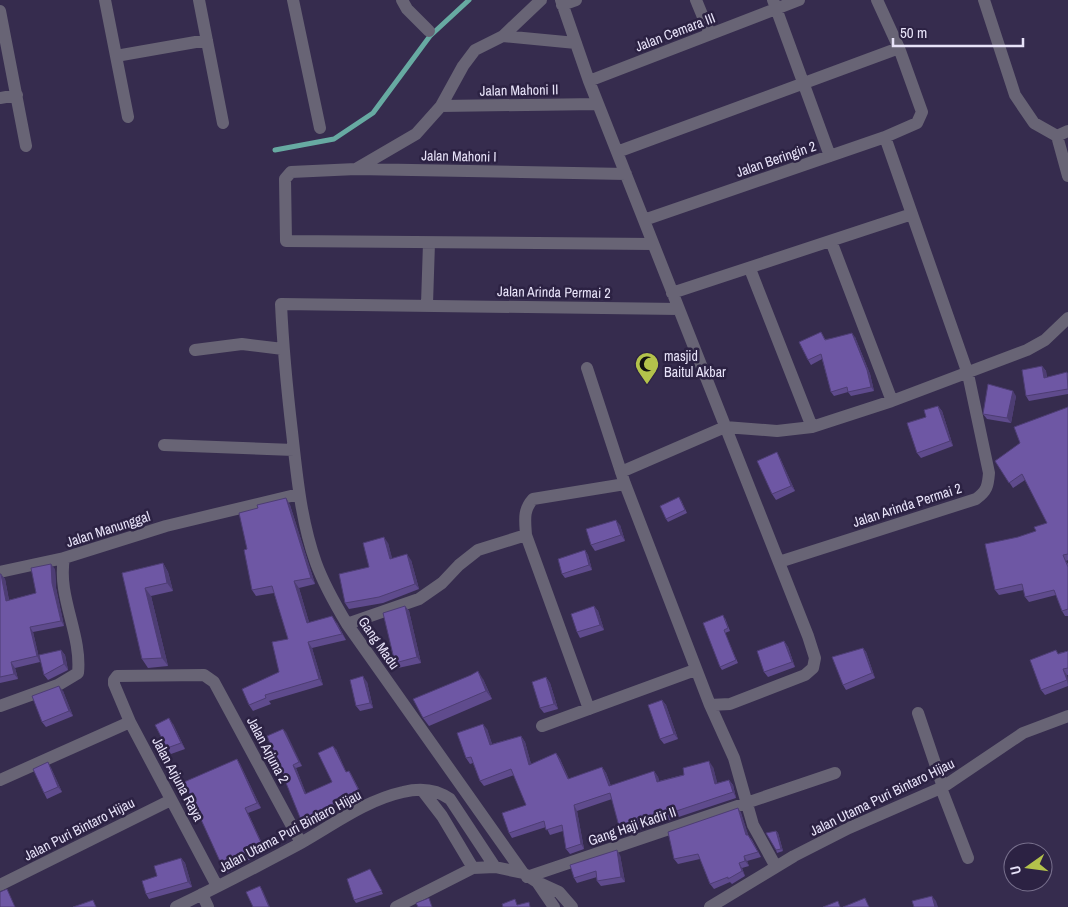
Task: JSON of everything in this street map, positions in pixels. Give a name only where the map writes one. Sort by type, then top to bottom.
[{"type":"street","points":[[105,0],[128,117]]},
{"type":"street","points":[[199,0],[223,123]]},
{"type":"street","points":[[293,0],[320,128]]},
{"type":"street","points":[[402,0],[407,9],[429,31]]},
{"type":"street","points":[[356,169],[416,134],[441,106],[463,66],[475,50],[503,36],[541,0]]},
{"type":"street","points":[[576,0],[562,2],[589,81],[808,636],[815,658],[813,668],[805,675],[730,704],[710,705]]},
{"type":"street","points":[[696,0],[710,34]]},
{"type":"street","name":"Jalan Cemara III","points":[[589,81],[710,34],[774,5],[799,0]]},
{"type":"street","points":[[617,152],[899,48],[877,0]]},
{"type":"street","points":[[984,0],[1015,95],[1034,123],[1062,133],[1068,176]]},
{"type":"street","points":[[774,5],[830,156]]},
{"type":"street","points":[[0,10],[26,146]]},
{"type":"street","points":[[503,36],[576,43]]},
{"type":"street","points":[[116,56],[207,40]]},
{"type":"street","name":"Jalan Beringin 2","points":[[644,220],[885,137],[917,123],[922,112],[899,48]]},
{"type":"street","points":[[0,98],[17,95]]},
{"type":"street","name":"Jalan Mahoni II","points":[[441,106],[598,104]]},
{"type":"street","name":"Jalan Arinda Permai 2","points":[[779,562],[976,499],[984,493],[988,486],[989,473],[968,374],[885,137]]},
{"type":"street","name":"Jalan Mahoni I","points":[[429,243],[286,241],[284,178],[291,172],[356,169],[626,174]]},
{"type":"street","points":[[672,293],[750,269],[912,214]]},
{"type":"street","points":[[831,241],[892,401]]},
{"type":"street","points":[[427,304],[429,243],[654,244]]},
{"type":"street","points":[[750,269],[812,427]]},
{"type":"street","name":"Gang Madu","points":[[290,304],[282,304],[282,349],[299,494],[305,526],[316,564],[328,593],[347,624],[404,704],[529,877],[554,907]]},
{"type":"street","name":"Jalan Arinda Permai 2","points":[[290,304],[427,304],[679,309]]},
{"type":"street","points":[[621,472],[725,427],[777,431],[812,427],[892,401],[968,374],[1045,340],[1068,318]]},
{"type":"street","points":[[194,350],[242,344],[282,349]]},
{"type":"street","points":[[587,368],[625,484],[695,670],[734,758],[754,825],[776,867]]},
{"type":"street","points":[[164,445],[294,450]]},
{"type":"street","points":[[589,709],[526,535],[525,514],[527,506],[534,499],[625,484]]},
{"type":"street","name":"Jalan Manunggal","points":[[0,706],[58,685],[78,674],[79,660],[76,633],[62,584],[64,558],[166,526],[299,494]]},
{"type":"street","points":[[347,624],[418,599],[442,582],[478,550],[526,535]]},
{"type":"street","points":[[0,572],[64,558]]},
{"type":"street","points":[[542,726],[695,670]]},
{"type":"street","name":"Jalan Arjuna Raya","points":[[204,675],[117,676],[114,684],[130,722],[217,886]]},
{"type":"street","name":"Jalan Arjuna 2","points":[[204,675],[214,682],[301,843]]},
{"type":"street","points":[[404,704],[420,698]]},
{"type":"street","points":[[918,713],[968,858]]},
{"type":"street","name":"Jalan Utama Puri Bintaro Hijau","points":[[710,907],[776,867],[849,828],[942,787],[1023,733],[1068,716]]},
{"type":"street","points":[[0,780],[130,722]]},
{"type":"street","name":"Gang Haji Kadir II","points":[[529,877],[835,773]]},
{"type":"street","points":[[422,790],[442,816],[473,868]]},
{"type":"street","name":"Jalan Utama Puri Bintaro Hijau","points":[[176,907],[374,803],[402,792],[422,790],[440,792],[450,799],[495,867]]},
{"type":"street","name":"Jalan Puri Bintaro Hijau","points":[[0,885],[171,800]]},
{"type":"street","points":[[396,907],[473,868],[495,867],[529,877],[559,892],[572,907]]},
{"type":"street","points":[[202,894],[208,907]]},
{"type":"building","points":[[821,332],[825,340],[852,333],[867,370],[871,387],[848,392],[847,387],[831,392],[821,354],[808,360],[799,342]]},
{"type":"building","points":[[1042,366],[1044,378],[1067,372],[1068,389],[1026,396],[1022,370]]},
{"type":"building","points":[[988,384],[1013,391],[1007,418],[983,414]]},
{"type":"building","points":[[938,406],[950,441],[917,453],[907,423],[926,417],[924,410]]},
{"type":"building","points":[[1068,407],[1068,554],[1063,555],[1068,567],[1068,609],[1062,611],[1054,590],[1025,597],[1022,584],[995,590],[985,544],[1036,531],[1034,527],[1047,523],[1022,474],[1009,483],[995,461],[1020,443],[1014,427]]},
{"type":"building","points":[[777,452],[791,486],[772,494],[757,461]]},
{"type":"building","points":[[679,497],[685,510],[666,519],[660,506]]},
{"type":"building","points":[[286,498],[311,578],[294,581],[307,623],[332,616],[342,634],[308,642],[319,679],[265,695],[266,698],[249,705],[242,689],[279,672],[272,642],[288,639],[272,586],[252,590],[244,550],[247,549],[239,513],[258,508],[257,505]]},
{"type":"building","points":[[616,520],[621,535],[591,545],[586,529]]},
{"type":"building","points":[[384,537],[390,559],[407,554],[415,584],[379,597],[345,603],[339,574],[369,567],[363,543]]},
{"type":"building","points":[[585,550],[589,565],[562,574],[558,559]]},
{"type":"building","points":[[163,563],[167,583],[145,588],[162,658],[142,659],[122,573]]},
{"type":"building","points":[[51,564],[52,583],[61,621],[30,627],[37,656],[11,662],[14,674],[0,677],[0,574],[6,601],[36,593],[31,568]]},
{"type":"building","points":[[405,606],[417,657],[395,663],[383,613]]},
{"type":"building","points":[[594,606],[600,625],[577,632],[571,614]]},
{"type":"building","points":[[723,615],[728,628],[724,630],[736,660],[720,667],[703,623]]},
{"type":"building","points":[[784,641],[792,662],[764,672],[757,651]]},
{"type":"building","points":[[863,648],[872,673],[843,685],[832,657]]},
{"type":"building","points":[[61,650],[64,664],[44,675],[39,655]]},
{"type":"building","points":[[1056,650],[1058,654],[1068,651],[1068,668],[1063,669],[1067,680],[1041,690],[1030,660]]},
{"type":"building","points":[[478,671],[486,691],[423,718],[413,699]]},
{"type":"building","points":[[363,676],[370,703],[356,706],[350,680]]},
{"type":"building","points":[[546,677],[554,704],[540,708],[532,682]]},
{"type":"building","points":[[59,686],[69,711],[42,722],[32,696]]},
{"type":"building","points":[[662,700],[674,734],[660,739],[648,705]]},
{"type":"building","points":[[169,718],[181,743],[167,748],[155,725]]},
{"type":"building","points":[[483,724],[490,745],[521,736],[529,765],[556,753],[568,779],[602,767],[609,786],[654,771],[657,782],[684,775],[683,768],[709,761],[715,784],[729,780],[733,792],[620,830],[610,793],[574,805],[581,844],[566,849],[562,825],[546,830],[544,821],[509,833],[502,813],[526,805],[511,769],[480,781],[471,757],[466,758],[457,733]]},
{"type":"building","points":[[283,729],[299,762],[293,765],[305,794],[332,782],[318,753],[333,746],[346,772],[349,771],[359,791],[301,820],[267,736]]},
{"type":"building","points":[[237,759],[257,803],[245,808],[263,847],[236,859],[237,861],[223,868],[184,782]]},
{"type":"building","points":[[48,762],[58,787],[44,793],[33,769]]},
{"type":"building","points":[[738,808],[746,835],[748,835],[758,852],[744,856],[745,861],[739,863],[742,871],[728,879],[728,877],[710,884],[698,854],[674,859],[668,832]]},
{"type":"building","points":[[776,831],[781,849],[776,850],[766,833]]},
{"type":"building","points":[[617,850],[621,877],[597,881],[596,871],[574,878],[570,865]]},
{"type":"building","points":[[181,858],[188,882],[146,894],[142,881],[157,876],[154,866]]},
{"type":"building","points":[[370,869],[382,891],[354,900],[347,879]]},
{"type":"building","points":[[260,886],[269,907],[253,907],[246,892]]},
{"type":"building","points":[[7,889],[15,907],[0,907],[0,892]]},
{"type":"building","points":[[932,896],[935,907],[914,907],[912,901]]},
{"type":"building","points":[[429,898],[432,907],[418,907],[416,903]]},
{"type":"building","points":[[865,898],[869,907],[843,907]]},
{"type":"building","points":[[515,899],[517,905],[529,902],[530,907],[503,907],[502,904]]},
{"type":"building","points":[[93,900],[96,907],[73,907]]},
{"type":"building","points":[[838,901],[840,907],[823,907]]},
{"type":"waterway","points":[[275,150],[334,139],[373,113],[430,36],[469,0]]},
{"type":"place","name":"masjid Baitul Akbar","points":[[647,385]]}]
